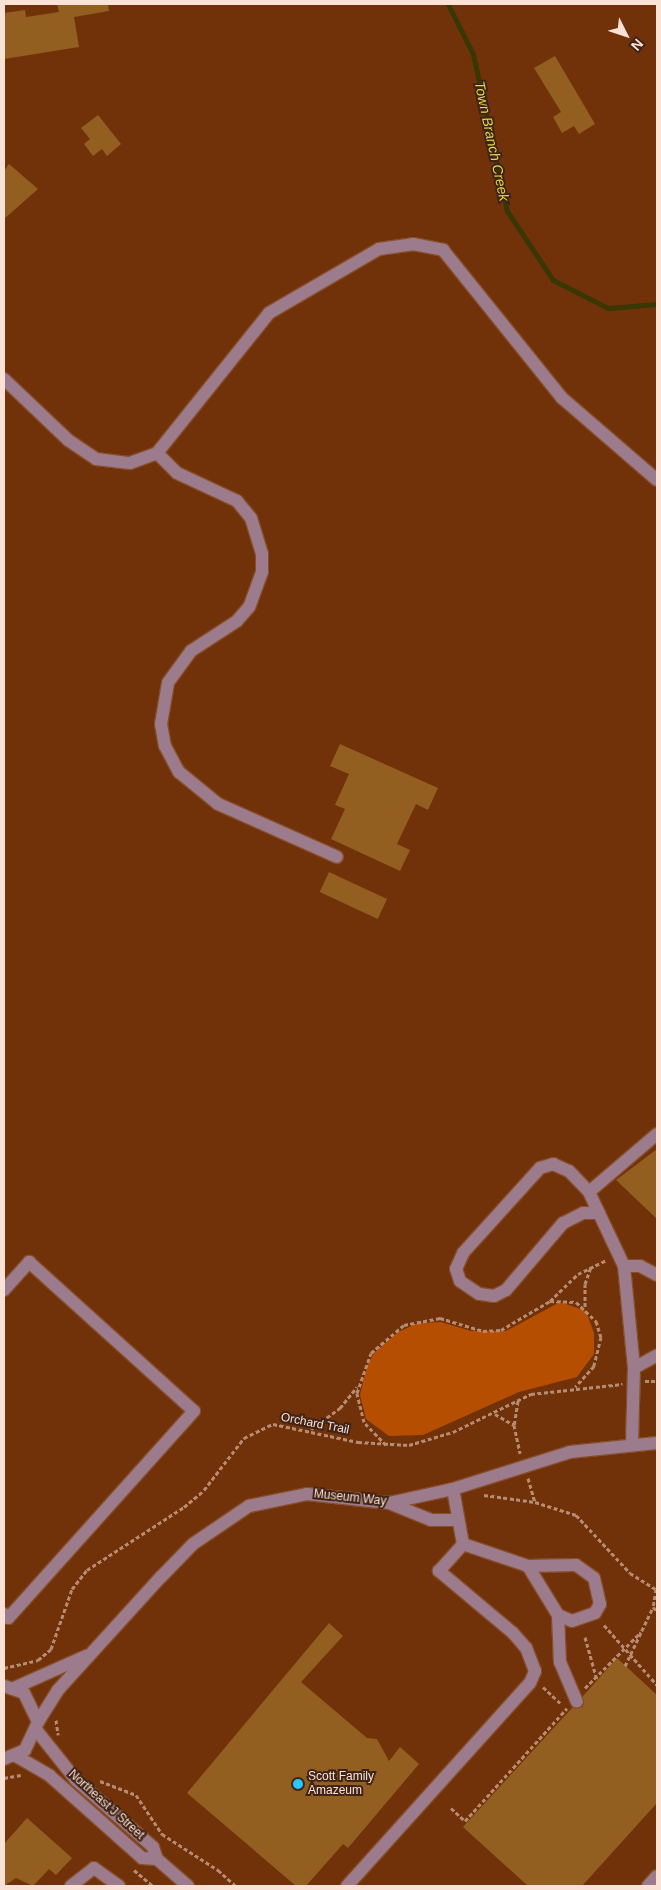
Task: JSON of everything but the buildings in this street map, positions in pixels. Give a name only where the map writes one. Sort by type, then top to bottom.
[{"type":"street","points":[[4,378],[68,440],[96,459],[130,463],[157,453],[269,313],[379,249],[413,244],[443,250],[562,398],[657,480]]},
{"type":"street","points":[[157,453],[177,473],[237,501],[250,518],[262,554],[262,572],[249,607],[237,621],[191,651],[168,683],[161,724],[165,746],[179,772],[218,804],[337,857]]},
{"type":"street","points":[[589,1192],[657,1134]]},
{"type":"street","points":[[599,1213],[583,1213],[563,1223],[506,1290],[494,1296],[479,1294],[460,1281],[456,1269],[463,1253],[540,1168],[553,1164],[569,1171],[589,1192],[622,1260],[634,1368],[632,1444]]},
{"type":"street","points":[[622,1260],[640,1266],[657,1275]]},
{"type":"street","points":[[4,1290],[29,1262],[194,1411],[8,1618],[4,1614]]},
{"type":"street","points":[[634,1368],[657,1355]]},
{"type":"street","name":"Museum Way","points":[[9,1687],[90,1654],[194,1544],[249,1506],[307,1494],[389,1503],[453,1490],[570,1452],[632,1444],[657,1444]]},
{"type":"street","points":[[453,1490],[457,1520],[463,1544]]},
{"type":"street","points":[[389,1503],[431,1520],[457,1520]]},
{"type":"street","points":[[463,1544],[528,1566],[576,1565],[594,1578],[600,1604],[595,1613],[572,1621],[558,1615]]},
{"type":"street","points":[[346,1886],[532,1678],[533,1661],[526,1648],[439,1571],[463,1544]]},
{"type":"street","points":[[528,1566],[558,1615],[560,1662],[573,1703]]},
{"type":"street","points":[[10,1757],[37,1727],[58,1690],[90,1654]]},
{"type":"street","name":"Northeast J Street","points":[[9,1687],[32,1702],[37,1727],[76,1780],[153,1847],[157,1859],[188,1886]]},
{"type":"street","name":"Northeast J Street","points":[[10,1757],[50,1776],[142,1858],[157,1859]]},
{"type":"street","points":[[71,1886],[94,1868],[119,1886]]},
{"type":"street","points":[[648,1886],[657,1876]]},
{"type":"path","points":[[310,1429],[336,1412],[359,1385],[371,1353],[404,1325],[440,1318],[483,1331],[501,1330],[550,1301],[592,1266],[622,1260]]},
{"type":"path","points":[[575,1387],[600,1352],[599,1329],[585,1306],[585,1284],[592,1266]]},
{"type":"path","points":[[550,1301],[565,1300],[585,1306]]},
{"type":"path","name":"Orchard Trail","points":[[4,1668],[38,1660],[52,1649],[72,1589],[87,1570],[184,1507],[204,1490],[244,1438],[273,1424],[310,1429],[387,1445],[408,1445],[453,1432],[495,1414],[518,1400],[575,1387],[657,1380]]},
{"type":"path","points":[[359,1385],[364,1422],[387,1445]]},
{"type":"path","points":[[518,1400],[514,1425],[523,1466],[535,1502]]},
{"type":"path","points":[[495,1414],[514,1425]]},
{"type":"path","points":[[476,1496],[492,1494],[535,1502],[576,1514],[630,1573],[657,1589],[653,1607],[625,1666]]},
{"type":"path","points":[[653,1607],[657,1611]]},
{"type":"path","points":[[604,1624],[630,1658],[657,1685]]},
{"type":"path","points":[[451,1808],[466,1822],[622,1648],[641,1632]]},
{"type":"path","points":[[585,1637],[596,1678]]},
{"type":"path","points":[[532,1678],[573,1703]]},
{"type":"path","points":[[58,1715],[62,1744]]},
{"type":"path","points":[[94,1778],[136,1796],[162,1834],[218,1870],[236,1886]]},
{"type":"shaded area","points":[[560,1302],[586,1311],[594,1333],[594,1354],[577,1377],[519,1392],[423,1435],[389,1436],[366,1419],[360,1395],[367,1366],[374,1353],[398,1332],[418,1323],[441,1322],[471,1331],[506,1331]]},
{"type":"waterway","name":"Town Branch Creek","points":[[448,4],[473,54],[507,211],[553,280],[608,308],[657,304]]},
{"type":"place","name":"Scott Family Amazeum","points":[[298,1784]]}]
